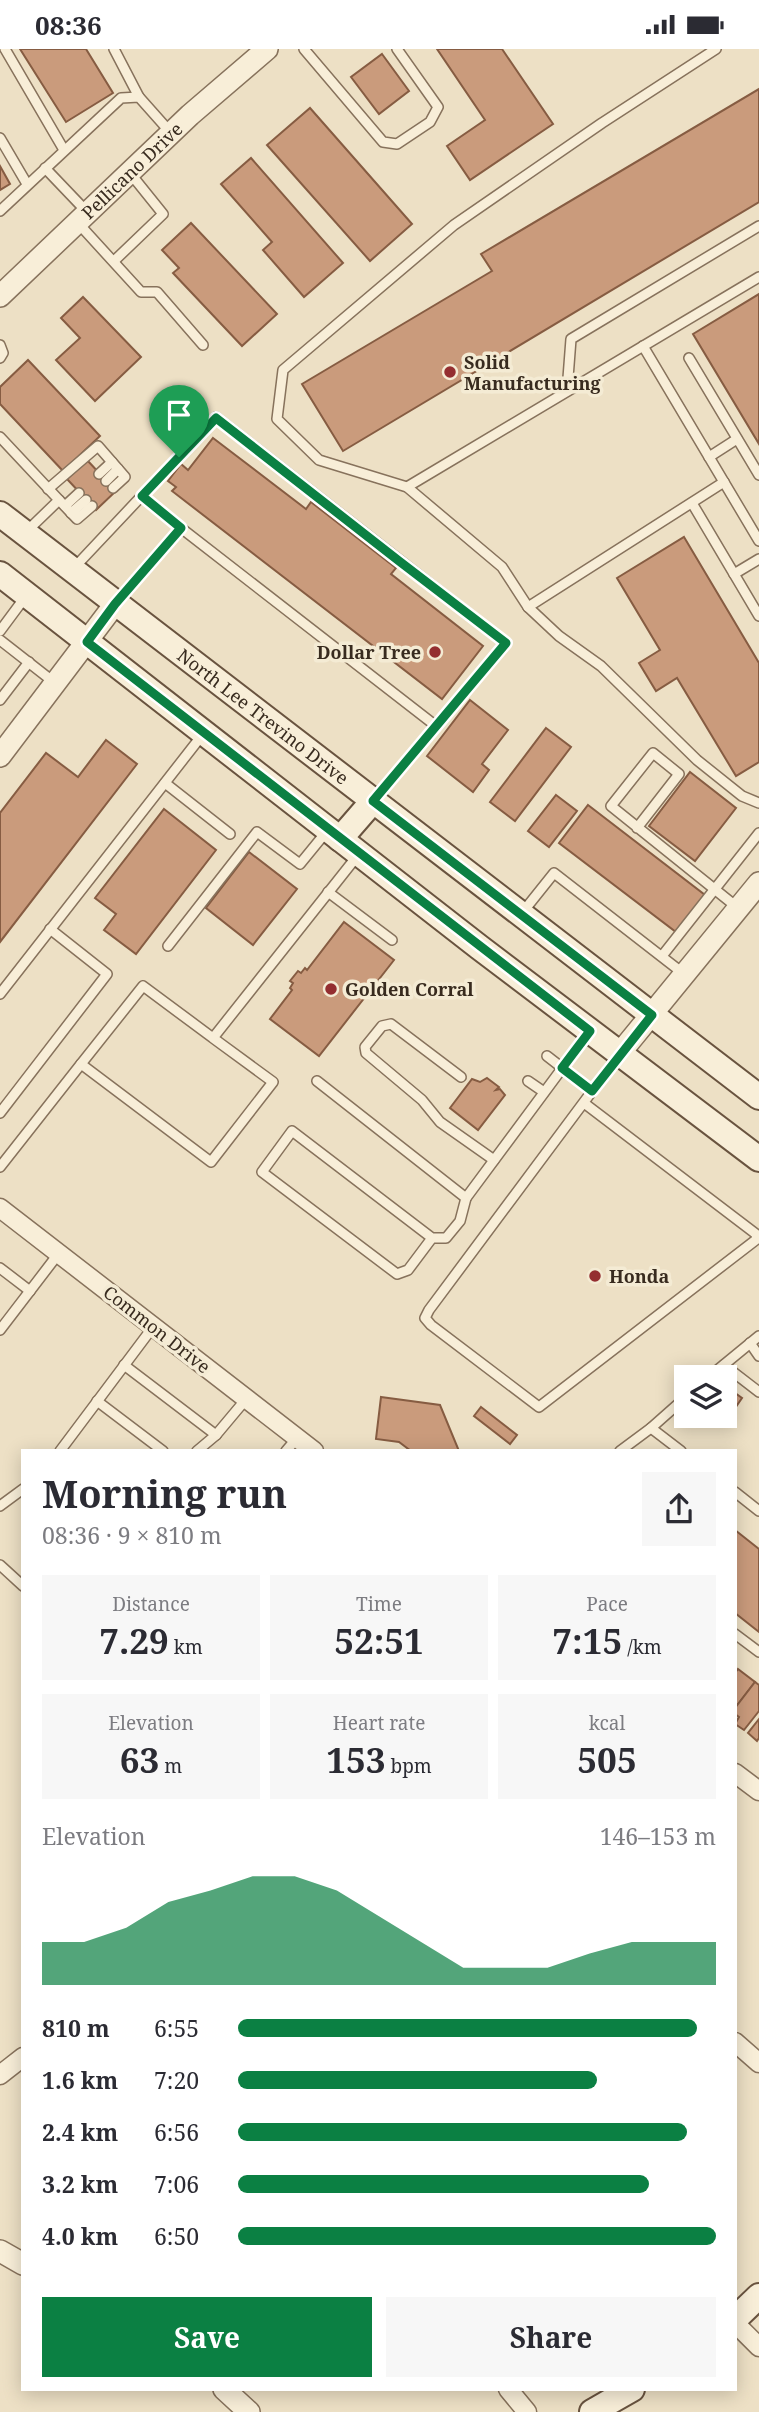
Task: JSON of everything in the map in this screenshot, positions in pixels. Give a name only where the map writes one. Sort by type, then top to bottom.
[{"type":"main road","name":"North Lee Trevino Drive","points":[[0,514],[759,1097]]},
{"type":"main road","points":[[0,574],[203,734],[759,1159]]},
{"type":"main road","points":[[342,841],[373,801]]},
{"type":"main road","points":[[737,2319],[759,2296]]},
{"type":"main road","points":[[592,2412],[629,2391]]},
{"type":"street","name":"Pellicano Drive","points":[[0,296],[171,133],[267,49]]},
{"type":"street","points":[[0,756],[115,604]]},
{"type":"street","points":[[620,1053],[759,883]]},
{"type":"street","name":"Common Drive","points":[[0,1208],[247,1398],[292,1444]]},
{"type":"street","points":[[737,1774],[759,1791]]},
{"type":"street","points":[[737,2044],[759,2063]]},
{"type":"street","points":[[0,2075],[21,2059]]},
{"type":"street","points":[[0,2251],[21,2263]]},
{"type":"street","points":[[737,2323],[759,2347]]},
{"type":"street","points":[[226,2391],[249,2412]]},
{"type":"street","points":[[510,2391],[527,2412]]},
{"type":"lane","points":[[5,49],[64,150]]},
{"type":"lane","points":[[114,49],[139,97],[171,133]]},
{"type":"lane","points":[[304,49],[383,142],[397,144],[430,122],[438,107],[397,49]]},
{"type":"lane","points":[[716,49],[602,123],[454,225],[283,370],[277,419],[319,460],[407,487],[502,567],[528,607],[559,636],[601,666],[697,760],[742,796],[759,803]]},
{"type":"lane","points":[[0,211],[121,98],[139,97]]},
{"type":"lane","points":[[0,138],[27,184]]},
{"type":"lane","points":[[45,168],[114,261],[141,292],[157,292],[203,345]]},
{"type":"lane","points":[[114,261],[163,214],[130,172]]},
{"type":"lane","points":[[567,391],[571,339],[759,226]]},
{"type":"lane","points":[[407,487],[759,277]]},
{"type":"lane","points":[[0,345],[3,353],[0,358]]},
{"type":"lane","points":[[643,346],[759,541]]},
{"type":"lane","points":[[689,358],[759,475]]},
{"type":"lane","points":[[72,571],[216,418],[506,643],[373,801]]},
{"type":"lane","points":[[0,437],[68,509]]},
{"type":"lane","points":[[709,457],[737,439]]},
{"type":"lane","points":[[48,489],[98,446],[115,465],[125,477],[106,481],[115,465]]},
{"type":"lane","points":[[528,607],[724,482]]},
{"type":"lane","points":[[142,496],[436,726]]},
{"type":"lane","points":[[24,533],[86,500],[68,509]]},
{"type":"lane","points":[[692,502],[759,617]]},
{"type":"lane","points":[[115,604],[181,528]]},
{"type":"lane","points":[[734,574],[759,559]]},
{"type":"lane","points":[[0,631],[27,594]]},
{"type":"lane","points":[[0,640],[56,684]]},
{"type":"lane","points":[[0,700],[29,662]]},
{"type":"lane","points":[[0,994],[203,734]]},
{"type":"lane","points":[[638,828],[679,774],[653,753],[611,806],[638,828],[738,908]]},
{"type":"lane","points":[[165,783],[230,834]]},
{"type":"lane","points":[[168,946],[257,832],[300,865],[342,841]]},
{"type":"lane","points":[[662,956],[759,832]]},
{"type":"lane","points":[[213,1038],[328,892],[342,841]]},
{"type":"lane","points":[[521,915],[554,873],[686,975]]},
{"type":"lane","points":[[328,892],[392,940]]},
{"type":"lane","points":[[0,1113],[107,974],[50,929]]},
{"type":"lane","points":[[0,1167],[143,985],[273,1082],[211,1162],[81,1064]]},
{"type":"lane","points":[[461,1077],[391,1024],[382,1026],[365,1047],[366,1053],[422,1100],[440,1122],[494,1160]]},
{"type":"lane","points":[[432,1238],[408,1270],[397,1274],[262,1172],[292,1131],[432,1238],[446,1238],[460,1221],[466,1198],[590,1031]]},
{"type":"lane","points":[[584,1103],[756,1234],[757,1239],[539,1407],[425,1318],[620,1053]]},
{"type":"lane","points":[[547,1056],[592,1091]]},
{"type":"lane","points":[[317,1081],[466,1198]]},
{"type":"lane","points":[[528,1081],[544,1092]]},
{"type":"lane","points":[[0,1330],[59,1253]]},
{"type":"lane","points":[[0,1268],[30,1291]]},
{"type":"lane","points":[[63,1447],[153,1327]]},
{"type":"lane","points":[[724,1365],[759,1336]]},
{"type":"lane","points":[[750,1343],[759,1356]]},
{"type":"lane","points":[[124,1365],[216,1435]]},
{"type":"lane","points":[[737,1375],[759,1392]]},
{"type":"lane","points":[[199,1449],[216,1435],[247,1398]]},
{"type":"lane","points":[[97,1401],[160,1449]]},
{"type":"lane","points":[[623,1449],[674,1408]]},
{"type":"lane","points":[[651,1428],[678,1449]]},
{"type":"lane","points":[[0,1506],[21,1490]]},
{"type":"lane","points":[[737,1494],[759,1511]]},
{"type":"lane","points":[[0,1565],[21,1584]]},
{"type":"lane","points":[[737,1636],[759,1652]]},
{"type":"building","points":[[20,49],[86,49],[113,93],[66,122]]},
{"type":"building","points":[[437,49],[502,49],[553,124],[470,180],[447,146],[485,120]]},
{"type":"building","points":[[382,54],[409,91],[379,114],[351,77]]},
{"type":"building","points":[[759,89],[759,202],[343,451],[302,384],[492,271],[481,254]]},
{"type":"building","points":[[310,108],[412,224],[370,261],[267,145]]},
{"type":"building","points":[[251,158],[343,263],[304,297],[263,250],[272,242],[221,184]]},
{"type":"building","points":[[0,166],[10,184],[0,190]]},
{"type":"building","points":[[191,223],[277,314],[242,346],[173,273],[179,268],[162,250]]},
{"type":"building","points":[[759,294],[759,444],[693,334]]},
{"type":"building","points":[[83,297],[141,357],[95,401],[56,360],[80,338],[61,318]]},
{"type":"building","points":[[28,360],[100,436],[63,471],[0,404],[0,387]]},
{"type":"building","points":[[213,438],[306,509],[311,502],[396,568],[391,574],[483,646],[442,699],[172,491],[176,487],[168,481],[181,464],[188,470]]},
{"type":"building","points":[[87,460],[116,491],[96,510],[67,479]]},
{"type":"building","points":[[684,537],[759,663],[759,762],[736,776],[677,678],[656,691],[639,663],[660,650],[617,578]]},
{"type":"building","points":[[470,700],[508,730],[482,764],[489,770],[473,792],[427,756]]},
{"type":"building","points":[[546,728],[571,747],[515,821],[490,802]]},
{"type":"building","points":[[106,740],[137,764],[0,942],[0,813],[46,753],[78,777]]},
{"type":"building","points":[[690,772],[736,808],[695,861],[649,826]]},
{"type":"building","points":[[556,795],[577,811],[549,847],[528,831]]},
{"type":"building","points":[[588,805],[705,895],[676,932],[559,843]]},
{"type":"building","points":[[164,809],[216,850],[136,954],[104,930],[116,914],[95,898]]},
{"type":"building","points":[[249,852],[297,889],[253,945],[206,908]]},
{"type":"building","name":"Golden Corral","points":[[344,922],[394,960],[319,1056],[270,1019],[292,990],[290,988],[293,983],[290,981],[298,971],[301,973],[305,968],[307,970]]},
{"type":"building","points":[[487,1078],[499,1087],[496,1090],[500,1089],[505,1095],[478,1130],[450,1108],[472,1079],[480,1082]]},
{"type":"building","points":[[381,1397],[440,1405],[458,1449],[408,1449],[399,1442],[376,1439]]},
{"type":"building","points":[[481,1407],[517,1435],[510,1444],[474,1416]]},
{"type":"building","points":[[737,1532],[759,1549],[759,1632],[737,1615]]},
{"type":"building","points":[[737,1670],[755,1682],[737,1705]]},
{"type":"building","points":[[755,1682],[759,1685],[759,1711],[744,1730],[737,1725],[737,1705]]},
{"type":"building","points":[[759,1719],[759,1738],[757,1741],[748,1733]]},
{"type":"place","name":"Solid Manufacturing","points":[[450,372]]},
{"type":"place","name":"Dollar Tree","points":[[435,652]]},
{"type":"place","name":"Golden Corral","points":[[331,989]]},
{"type":"place","name":"Honda","points":[[595,1276]]},
{"type":"route","points":[[216,418],[506,643],[373,801],[652,1015],[592,1091],[562,1068],[590,1031],[87,642],[115,604],[181,528],[142,496],[179,457],[216,418]]}]
